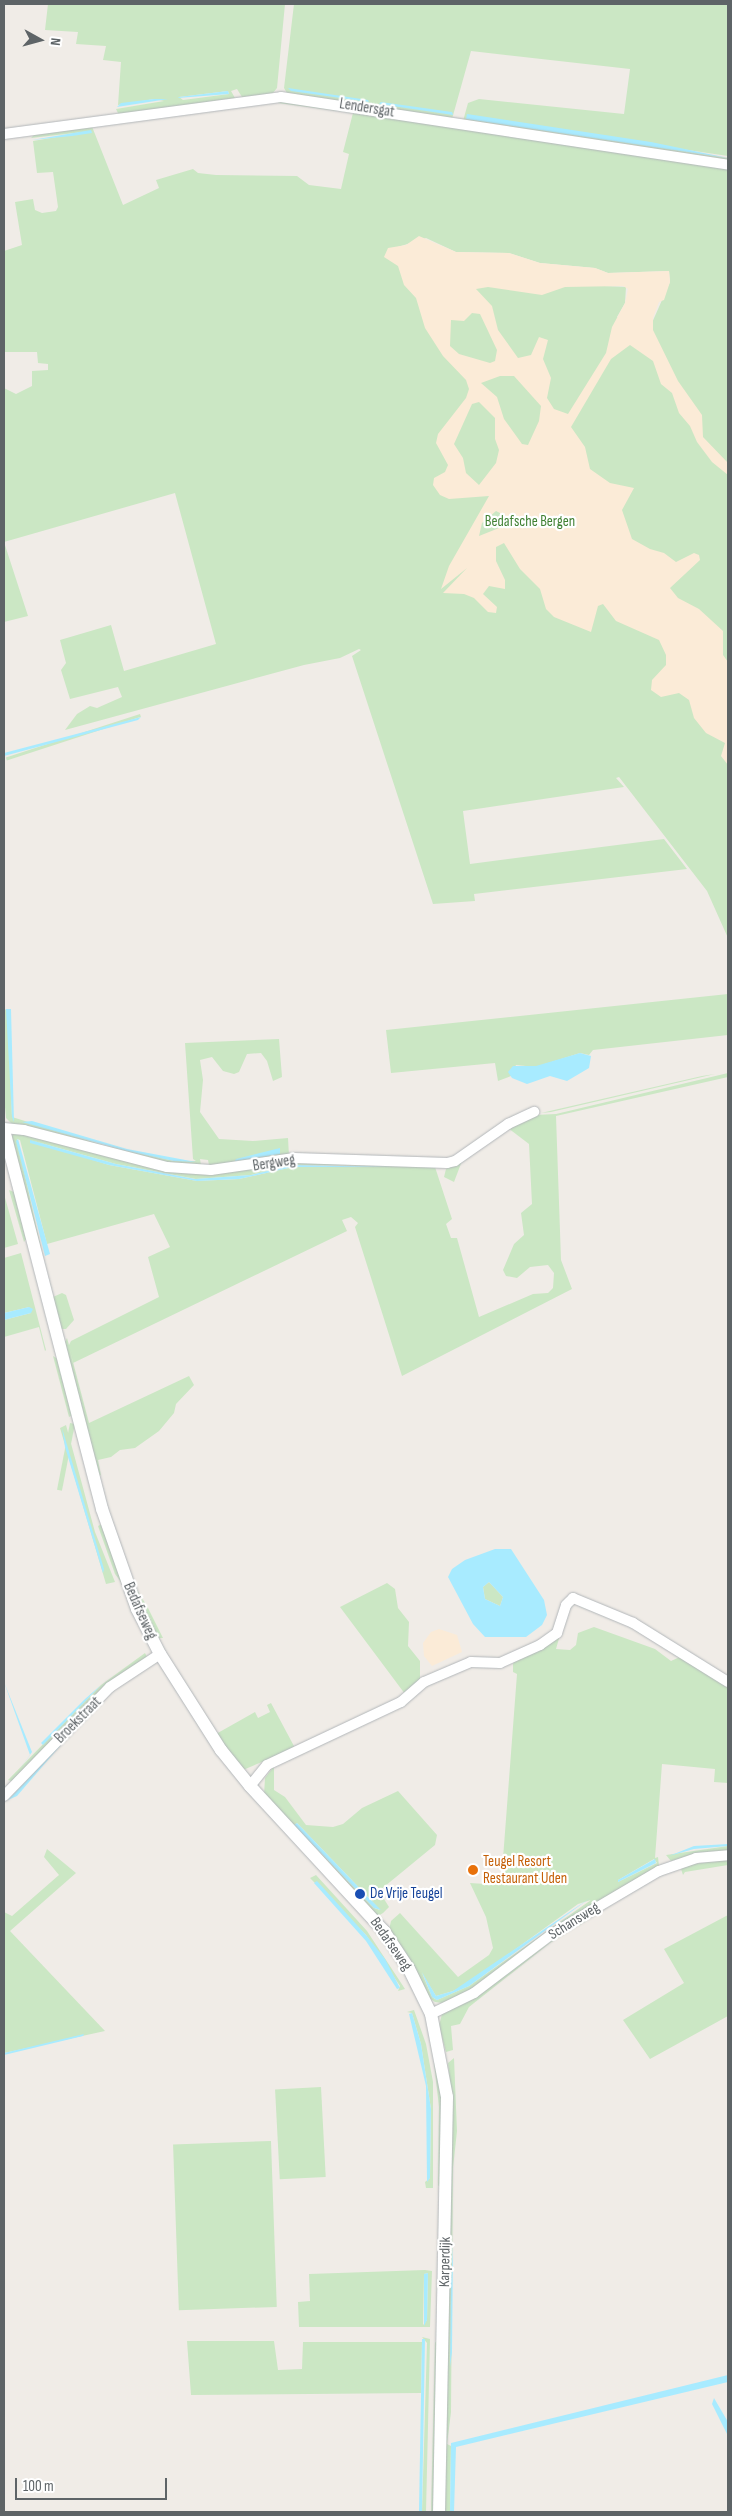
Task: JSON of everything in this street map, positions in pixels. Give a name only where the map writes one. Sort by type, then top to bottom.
[{"type":"street","name":"Lendersgat","points":[[4,134],[281,97],[728,166]]},
{"type":"street","name":"Bergweg","points":[[4,1129],[24,1130],[167,1167],[212,1170],[294,1158],[447,1163],[455,1161],[508,1124],[534,1112]]},
{"type":"street","name":"Bedafseweg","points":[[4,1129],[102,1509],[117,1559],[160,1654],[221,1750],[250,1786],[384,1931],[409,1969],[431,2014]]},
{"type":"street","points":[[250,1786],[267,1766],[402,1702],[424,1682],[471,1662],[500,1663],[540,1645],[557,1633],[566,1605],[573,1598],[633,1623],[679,1649],[728,1682]]},
{"type":"street","name":"Broekstraat","points":[[4,1796],[110,1687],[160,1654]]},
{"type":"street","name":"Schansweg","points":[[431,2014],[474,1993],[552,1934],[659,1870],[696,1858],[728,1856]]},
{"type":"street","name":"Karperdijk","points":[[431,2014],[447,2097],[439,2512]]},
{"type":"green space","points":[[48,4],[285,4],[277,88],[272,94],[242,97],[237,89],[231,91],[235,98],[119,115],[116,109],[164,101],[154,99],[118,105],[121,62],[103,60],[106,46],[76,44],[78,32],[45,30]],"holes":[[[228,91],[229,94],[183,100],[179,97]]]},
{"type":"green space","points":[[294,4],[728,4],[728,156],[466,117],[728,158],[728,163],[463,121],[468,103],[479,99],[624,114],[630,69],[471,51],[452,119],[288,95],[284,88]]},
{"type":"green space","name":"Bedafsche Bergen","points":[[278,99],[728,168],[728,938],[707,891],[619,777],[616,778],[624,787],[463,811],[470,864],[664,839],[687,869],[474,894],[475,901],[433,904],[352,656],[361,650],[359,649],[340,658],[304,665],[65,730],[77,714],[90,706],[97,708],[122,697],[118,687],[70,699],[61,670],[66,663],[60,640],[111,625],[124,671],[216,644],[175,493],[4,542],[4,388],[16,394],[32,386],[32,371],[48,370],[48,364],[38,363],[37,352],[4,352],[4,251],[22,245],[15,202],[33,199],[35,210],[42,213],[56,211],[58,207],[53,172],[37,173],[33,141],[92,131],[31,138],[38,131],[55,132],[91,124],[123,205],[159,188],[156,180],[193,169],[198,173],[216,175],[297,176],[309,185],[341,189],[349,154],[343,152],[353,113],[278,103]],"holes":[[[426,238],[456,252],[509,253],[540,263],[595,268],[608,273],[669,271],[670,282],[651,325],[617,317],[625,303],[626,287],[475,280],[398,247]]]},
{"type":"green space","points":[[4,542],[28,616],[4,622]]},
{"type":"green space","points":[[140,714],[141,717],[7,760],[6,758]]},
{"type":"green space","points":[[728,994],[728,1035],[593,1050],[589,1055],[580,1053],[536,1067],[516,1065],[511,1076],[498,1081],[495,1063],[391,1073],[386,1030]]},
{"type":"green space","points":[[4,1008],[8,1012],[12,1117],[103,1145],[174,1161],[196,1161],[193,1159],[185,1043],[279,1039],[282,1077],[273,1081],[267,1061],[261,1053],[247,1054],[239,1072],[234,1074],[223,1071],[212,1057],[200,1060],[203,1080],[200,1112],[219,1139],[253,1141],[288,1138],[289,1156],[241,1167],[209,1165],[208,1160],[200,1159],[201,1165],[179,1166],[13,1125],[6,1118],[4,1096]]},
{"type":"green space","points":[[728,1073],[728,1077],[556,1116],[561,1260],[572,1289],[402,1376],[355,1227],[358,1223],[351,1217],[342,1220],[347,1231],[73,1363],[89,1423],[189,1376],[194,1385],[176,1404],[174,1413],[159,1431],[135,1448],[120,1450],[111,1457],[98,1460],[101,1475],[98,1476],[65,1342],[67,1338],[69,1345],[71,1341],[159,1297],[148,1257],[170,1247],[154,1214],[47,1244],[20,1140],[17,1139],[43,1257],[11,1136],[15,1133],[166,1169],[284,1161],[435,1167],[452,1219],[446,1224],[451,1238],[457,1238],[479,1317],[533,1294],[548,1293],[553,1288],[554,1273],[548,1265],[530,1267],[517,1278],[506,1276],[503,1270],[514,1244],[524,1235],[521,1213],[532,1204],[529,1144],[508,1128],[535,1115],[556,1114]],"holes":[[[30,1140],[116,1164],[196,1179],[251,1175],[292,1165],[392,1166],[293,1167],[239,1179],[197,1181],[109,1165]]]},
{"type":"green space","points":[[715,1074],[551,1112],[541,1113],[702,1076]]},
{"type":"green space","points":[[507,1129],[462,1161],[454,1182],[444,1177],[446,1169],[492,1136]]},
{"type":"green space","points":[[9,1190],[14,1192],[26,1239],[24,1242]]},
{"type":"green space","points":[[4,1194],[18,1244],[4,1248]]},
{"type":"green space","points":[[21,1253],[45,1351],[39,1327],[4,1337],[4,1320],[31,1313],[29,1307],[4,1313],[4,1258]]},
{"type":"green space","points":[[62,1293],[66,1295],[74,1320],[66,1329],[60,1329],[53,1297]]},
{"type":"green space","points":[[53,1356],[58,1359],[73,1415],[69,1417]]},
{"type":"green space","points":[[70,1423],[75,1424],[62,1491],[57,1490]]},
{"type":"green space","points":[[66,1425],[95,1532],[115,1582],[106,1584],[60,1428]]},
{"type":"green space","points":[[102,1524],[122,1582],[115,1574],[98,1526]]},
{"type":"green space","points":[[489,1582],[503,1597],[500,1606],[485,1599],[483,1587]]},
{"type":"green space","points":[[387,1583],[395,1589],[398,1608],[409,1622],[408,1646],[420,1661],[420,1682],[405,1694],[340,1607]]},
{"type":"green space","points":[[134,1585],[148,1608],[163,1638],[157,1638]]},
{"type":"green space","points":[[594,1627],[655,1649],[671,1661],[682,1656],[728,1687],[728,1783],[714,1782],[715,1769],[662,1764],[655,1858],[658,1857],[659,1866],[477,1986],[443,2003],[435,2002],[428,1997],[389,1930],[391,1921],[400,1913],[458,1977],[489,1955],[493,1948],[486,1917],[470,1883],[501,1885],[517,1674],[513,1672],[513,1664],[515,1659],[560,1635],[556,1649],[570,1650],[576,1645],[578,1633]],"holes":[[[654,1859],[657,1863],[618,1882],[618,1880]],[[591,1900],[469,1986],[437,2000],[432,1997],[422,1973],[436,1996],[453,1991],[467,1984],[578,1904]]]},
{"type":"green space","points":[[145,1653],[147,1657],[14,1782],[8,1780],[101,1685]]},
{"type":"green space","points":[[271,1703],[295,1748],[243,1770],[216,1734],[255,1712],[258,1718],[270,1712],[267,1705]]},
{"type":"green space","points":[[274,1766],[274,1790],[285,1797],[306,1825],[333,1827],[343,1824],[362,1808],[398,1791],[437,1835],[435,1845],[379,1891],[389,1907],[378,1916],[264,1795],[265,1778]],"holes":[[[297,1823],[380,1910],[374,1908],[318,1850],[295,1825]]]},
{"type":"green space","points":[[728,1846],[728,1851],[699,1853],[671,1861],[666,1855]]},
{"type":"green space","points":[[47,1849],[76,1873],[10,1931],[105,2031],[4,2053],[4,1912],[12,1916],[59,1875],[44,1857]]},
{"type":"green space","points":[[728,1859],[728,1865],[685,1872],[683,1875],[680,1866]]},
{"type":"green space","points":[[316,1875],[367,1931],[405,1989],[398,1991],[400,1986],[366,1935],[310,1878]]},
{"type":"green space","points":[[728,1915],[728,2016],[650,2059],[623,2020],[684,1983],[664,1949]]},
{"type":"green space","points":[[584,1918],[588,1920],[550,1943],[469,2007],[460,2024],[451,2026],[453,2050],[446,2052],[439,2026],[442,2014],[468,2001]]},
{"type":"green space","points":[[414,2010],[426,2044],[433,2082],[433,2188],[426,2188],[425,2182],[430,2178],[431,2109],[421,2044],[412,2013],[407,2012]]},
{"type":"green space","points":[[454,2058],[457,2131],[453,2168],[451,2412],[447,2444],[451,2446],[450,2512],[444,2512],[450,2082],[448,2063]]},
{"type":"green space","points":[[438,2062],[443,2096],[442,2183],[438,2186],[439,2107],[434,2063]]},
{"type":"green space","points":[[321,2087],[326,2177],[280,2179],[275,2089]]},
{"type":"green space","points":[[271,2141],[277,2307],[179,2310],[173,2144]]},
{"type":"green space","points":[[432,2271],[430,2327],[299,2327],[298,2302],[310,2301],[309,2274]],"holes":[[[428,2273],[427,2320],[423,2325],[424,2274]]]},
{"type":"green space","points":[[422,2337],[430,2339],[426,2512],[422,2512],[427,2343]]},
{"type":"green space","points":[[187,2341],[274,2341],[278,2370],[302,2369],[303,2342],[422,2342],[421,2393],[191,2395]]},
{"type":"green space","points":[[435,2342],[438,2343],[435,2512],[431,2512]]},
{"type":"sand","points":[[419,236],[456,252],[509,253],[540,263],[595,268],[608,273],[669,271],[670,282],[664,300],[659,302],[653,318],[653,330],[678,381],[702,415],[703,437],[728,463],[728,475],[712,462],[697,442],[690,426],[679,413],[672,393],[661,384],[653,361],[630,345],[611,359],[571,427],[585,447],[590,469],[610,483],[634,488],[622,510],[632,539],[650,549],[664,553],[676,562],[694,553],[699,555],[700,560],[670,588],[678,598],[699,609],[723,631],[723,655],[728,662],[728,765],[721,756],[725,743],[706,733],[694,718],[689,700],[679,693],[661,697],[651,690],[652,680],[666,665],[666,655],[659,640],[616,621],[603,604],[598,606],[591,632],[554,617],[546,609],[540,589],[520,569],[504,543],[496,547],[496,561],[505,580],[505,589],[489,586],[483,594],[497,607],[496,613],[488,612],[474,598],[464,594],[443,593],[467,568],[441,589],[449,566],[489,496],[449,499],[440,495],[433,485],[434,478],[445,472],[448,465],[436,443],[438,434],[466,398],[469,389],[466,380],[443,356],[425,328],[416,298],[404,285],[398,266],[384,257],[388,248],[406,245]],"holes":[[[623,286],[628,289],[625,303],[612,327],[606,353],[568,414],[554,409],[547,398],[551,378],[543,359],[548,340],[539,337],[531,355],[518,358],[498,330],[492,306],[476,289],[488,287],[542,295],[565,287]],[[472,313],[480,314],[497,350],[495,361],[490,363],[459,354],[450,346],[451,320],[464,321]],[[500,376],[514,376],[541,406],[539,421],[528,445],[522,444],[504,419],[497,397],[481,383]],[[479,402],[495,418],[495,439],[499,450],[496,463],[479,485],[466,473],[463,458],[454,444],[472,404]],[[496,511],[502,514],[499,528],[479,536],[482,523]]]},
{"type":"sand","points":[[439,1629],[457,1635],[462,1652],[432,1666],[424,1656],[423,1643],[431,1632]]},
{"type":"water","points":[[288,88],[368,100],[369,102],[291,91]]},
{"type":"water","points":[[228,91],[229,94],[178,98],[179,97]]},
{"type":"water","points":[[168,99],[117,107],[121,103]]},
{"type":"water","points":[[381,102],[452,112],[453,115],[379,104]]},
{"type":"water","points":[[467,114],[651,142],[728,158],[466,119]]},
{"type":"water","points":[[91,130],[92,133],[32,140]]},
{"type":"water","points":[[141,717],[138,720],[4,756],[4,753]]},
{"type":"water","points":[[6,1009],[11,1009],[14,1122],[12,1117]]},
{"type":"water","points":[[580,1053],[591,1056],[589,1068],[567,1081],[550,1076],[527,1084],[512,1078],[508,1072],[513,1066],[536,1066]]},
{"type":"water","points":[[32,1121],[127,1149],[196,1162],[174,1161],[127,1151],[22,1122]]},
{"type":"water","points":[[18,1139],[50,1254],[45,1256],[16,1141]]},
{"type":"water","points":[[30,1140],[116,1164],[195,1179],[251,1175],[292,1165],[392,1167],[293,1167],[239,1179],[197,1181],[109,1165],[30,1143]]},
{"type":"water","points":[[280,1148],[280,1154],[235,1161],[236,1159]]},
{"type":"water","points":[[29,1307],[33,1309],[31,1313],[4,1320],[4,1313]]},
{"type":"water","points":[[62,1428],[104,1569],[103,1573],[65,1447]]},
{"type":"water","points":[[495,1549],[511,1549],[544,1600],[547,1615],[542,1625],[526,1637],[485,1637],[473,1624],[448,1577],[452,1569],[465,1560]],"holes":[[[489,1582],[503,1597],[500,1606],[485,1599],[483,1587]]]},
{"type":"water","points":[[4,1682],[32,1752],[30,1755]]},
{"type":"water","points":[[101,1685],[43,1745],[41,1743],[85,1699]]},
{"type":"water","points":[[66,1739],[17,1796],[8,1800]]},
{"type":"water","points":[[297,1823],[381,1910],[374,1908],[294,1825]]},
{"type":"water","points":[[728,1844],[728,1846],[694,1849],[669,1856],[694,1846]]},
{"type":"water","points":[[655,1859],[656,1863],[618,1882],[618,1880]]},
{"type":"water","points":[[317,1881],[385,1959],[400,1988],[397,1989],[366,1941],[314,1883]]},
{"type":"water","points":[[590,1898],[469,1986],[437,2000],[432,1997],[422,1972],[436,1996],[453,1991]]},
{"type":"water","points":[[412,2013],[421,2044],[431,2109],[430,2178],[427,2182],[426,2086],[409,2014]]},
{"type":"water","points":[[84,2034],[83,2036],[4,2055],[4,2053]]},
{"type":"water","points":[[453,2246],[452,2352],[450,2367],[451,2281]]},
{"type":"water","points":[[428,2273],[427,2320],[424,2326],[424,2274]]},
{"type":"water","points":[[422,2339],[425,2339],[422,2512],[419,2512]]},
{"type":"water","points":[[728,2375],[728,2382],[456,2447],[454,2512],[450,2512],[451,2443]]},
{"type":"water","points":[[714,2398],[728,2422],[728,2436],[712,2404]]},
{"type":"place","name":"Teugel Resort Restaurant Uden","points":[[473,1870]]},
{"type":"place","name":"De Vrije Teugel","points":[[360,1894]]}]
